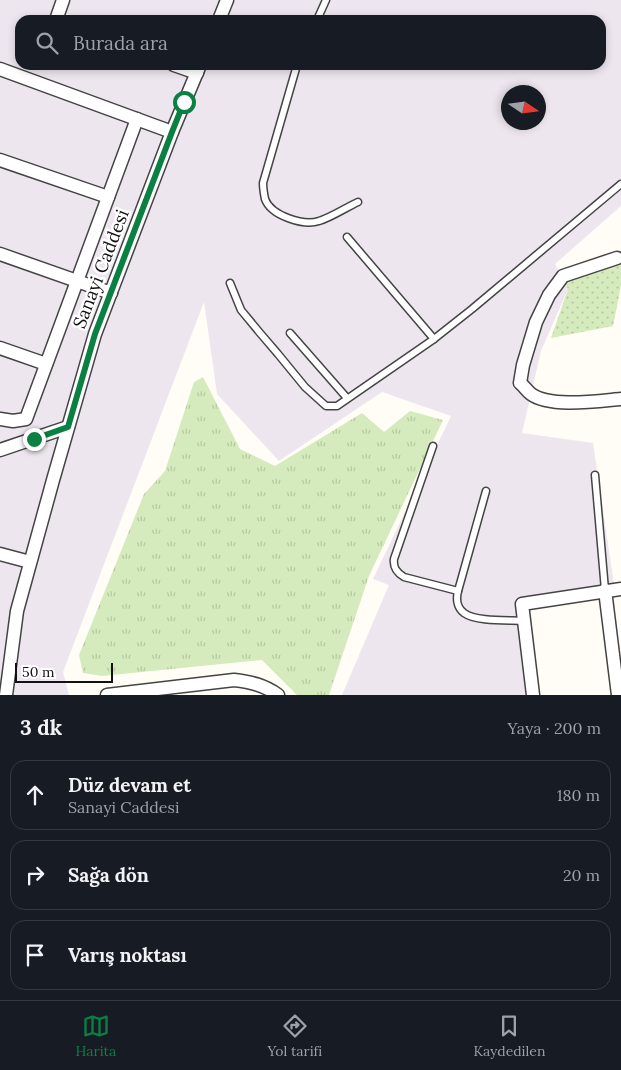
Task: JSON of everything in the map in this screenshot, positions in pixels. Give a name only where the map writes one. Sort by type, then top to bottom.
[{"type":"street","points":[[58,15],[63,0]]},
{"type":"street","points":[[220,15],[223,1]]},
{"type":"street","points":[[0,69],[172,132]]},
{"type":"street","name":"Sanayi Caddesi","points":[[6,695],[17,611],[95,334],[198,70]]},
{"type":"street","points":[[0,419],[13,421],[26,419],[136,119]]},
{"type":"street","points":[[0,160],[108,197]]},
{"type":"street","points":[[0,254],[111,293]]},
{"type":"street","points":[[617,258],[563,276],[549,295],[536,322],[523,365],[520,383],[532,395],[552,402],[621,399]]},
{"type":"street","points":[[0,348],[46,364]]},
{"type":"street","points":[[0,450],[68,427]]},
{"type":"street","points":[[0,554],[30,562]]},
{"type":"street","points":[[533,695],[522,604],[621,589]]},
{"type":"street","points":[[605,590],[618,695]]},
{"type":"street","points":[[107,695],[234,680],[253,682],[268,688],[278,695]]},
{"type":"lane","points":[[319,15],[326,0]]},
{"type":"lane","points":[[296,70],[263,183],[265,200],[284,217],[304,222],[318,222],[358,202]]},
{"type":"lane","points":[[230,283],[241,310],[305,387],[326,406],[337,406],[434,339],[621,184]]},
{"type":"lane","points":[[347,237],[434,339]]},
{"type":"lane","points":[[290,333],[347,398]]},
{"type":"lane","points":[[433,446],[394,559],[394,567],[404,577],[458,591]]},
{"type":"lane","points":[[595,475],[605,590]]},
{"type":"lane","points":[[486,492],[458,591],[458,604],[464,613],[474,617],[491,620],[524,621]]},
{"type":"shaded area","points":[[0,0],[621,0],[621,206],[555,264],[568,289],[541,351],[522,433],[593,443],[615,591],[524,605],[536,695],[342,695],[389,585],[373,579],[451,416],[382,392],[279,461],[217,394],[204,302],[63,672],[69,695],[0,695]]},
{"type":"green space","points":[[621,259],[621,286],[613,326],[551,338],[568,289],[563,280]]},
{"type":"green space","points":[[203,377],[240,449],[275,466],[362,413],[384,432],[410,411],[443,420],[369,576],[329,695],[297,695],[262,660],[102,676],[83,673],[79,655],[144,494],[165,471],[194,382]]},
{"type":"route","points":[[34,439],[68,427],[95,334],[184,102]]}]
